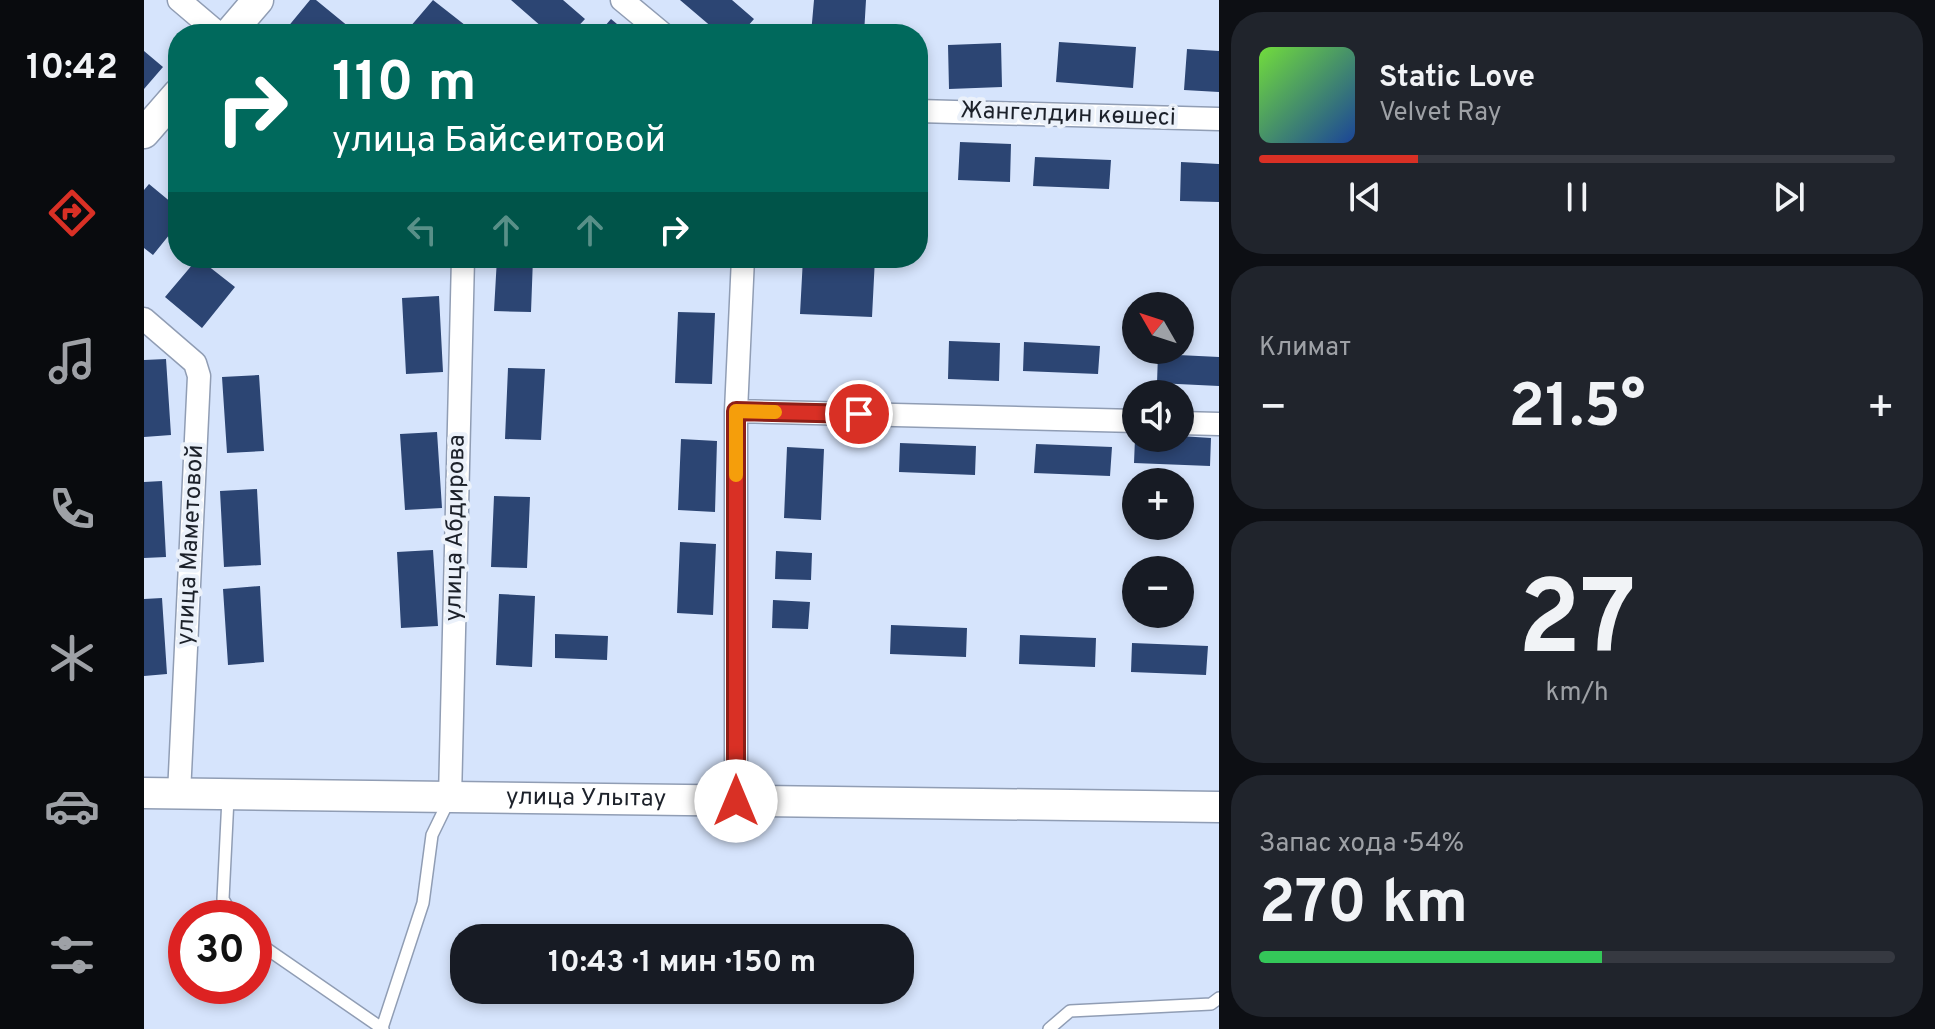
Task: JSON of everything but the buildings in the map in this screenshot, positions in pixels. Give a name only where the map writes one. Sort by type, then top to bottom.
[{"type":"street","points":[[179,0],[207,24]]},
{"type":"street","points":[[238,24],[258,0]]},
{"type":"street","points":[[622,0],[651,24]]},
{"type":"street","points":[[144,133],[168,105]]},
{"type":"street","name":"Жангелдин көшесі","points":[[928,111],[1219,119]]},
{"type":"street","name":"улица Абдирова","points":[[450,798],[463,268]]},
{"type":"street","points":[[736,801],[736,411],[743,268]]},
{"type":"street","name":"улица Маметовой","points":[[144,319],[195,363],[199,376],[179,794]]},
{"type":"street","points":[[736,411],[1122,421]]},
{"type":"street","points":[[1194,423],[1219,424]]},
{"type":"street","name":"улица Улытау","points":[[144,793],[1219,807]]},
{"type":"lane","points":[[224,900],[228,795]]},
{"type":"lane","points":[[272,952],[382,1028],[423,903],[432,835],[450,798]]},
{"type":"lane","points":[[1049,1029],[1070,1011],[1211,1004],[1219,998]]},
{"type":"slow traffic","points":[[736,475],[736,411],[775,412]]},
{"type":"route","points":[[736,801],[736,411],[859,414]]}]
